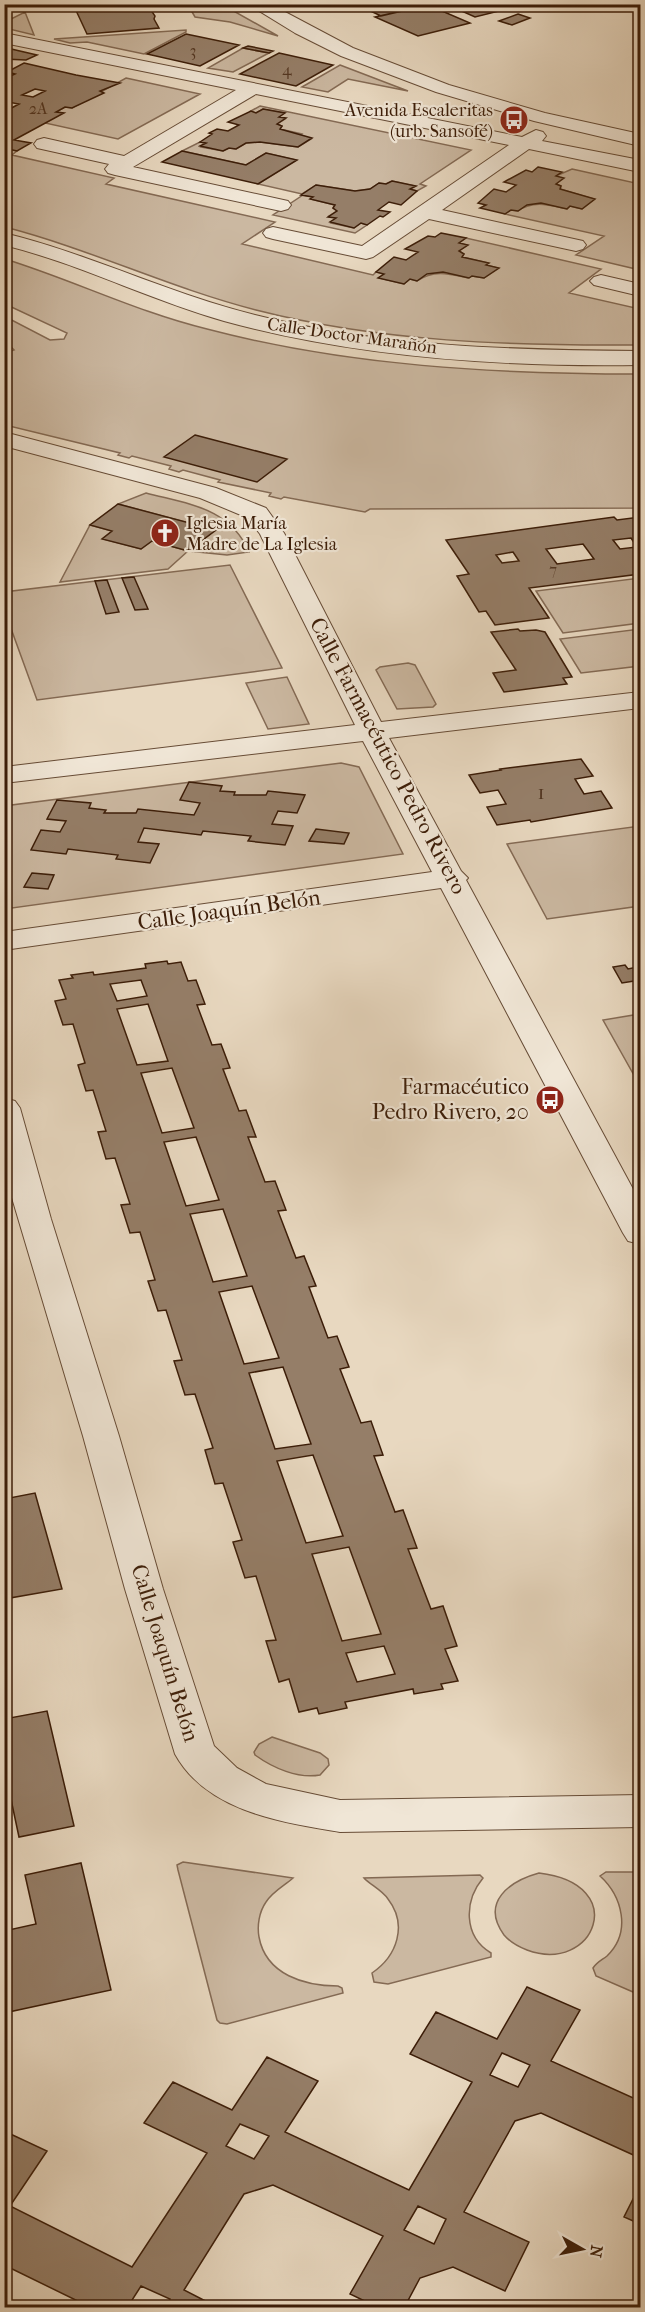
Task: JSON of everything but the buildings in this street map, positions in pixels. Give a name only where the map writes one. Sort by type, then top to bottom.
[{"type":"street","points":[[256,4],[287,23],[362,60],[482,102],[561,123],[640,140]]},
{"type":"street","points":[[293,4],[321,22],[444,73],[515,97],[640,126]]},
{"type":"street","points":[[4,38],[640,166]]},
{"type":"street","points":[[255,87],[115,169],[281,205]]},
{"type":"street","points":[[273,233],[366,253],[525,142],[561,123]]},
{"type":"street","points":[[44,144],[127,162]]},
{"type":"street","points":[[424,212],[576,245]]},
{"type":"street","name":"Calle Doctor Marañón","points":[[4,239],[61,254],[170,297],[254,322],[308,333],[458,352],[640,358]]},
{"type":"street","points":[[601,281],[640,290]]},
{"type":"street","name":"Calle Farmacéutico Pedro Rivero","points":[[6,441],[208,493],[257,513],[272,533],[373,732],[453,878],[640,1233]]},
{"type":"street","points":[[4,775],[640,700]]},
{"type":"street","name":"Calle Joaquín Belón","points":[[4,941],[453,878]]},
{"type":"street","name":"Calle Joaquín Belón","points":[[4,1108],[34,1219],[101,1436],[144,1589],[196,1754],[222,1779],[254,1797],[295,1809],[340,1816],[640,1811]]},
{"type":"shaded area","points":[[188,5],[223,5],[278,36],[230,22],[195,17]]},
{"type":"shaded area","points":[[25,12],[34,35],[5,28],[5,22]]},
{"type":"shaded area","points":[[186,30],[144,54],[87,42],[70,43],[54,39]]},
{"type":"shaded area","points":[[243,48],[269,53],[233,72],[208,68]]},
{"type":"shaded area","points":[[340,65],[408,91],[348,79],[328,92],[302,87]]},
{"type":"shaded area","points":[[126,78],[200,94],[118,139],[45,123],[62,113],[56,112],[65,107],[72,108]]},
{"type":"shaded area","points":[[260,106],[471,150],[420,184],[426,186],[417,191],[410,189],[415,186],[392,181],[386,184],[379,183],[370,189],[355,191],[316,185],[302,194],[258,184],[296,160],[266,153],[246,165],[182,151],[200,142],[206,143],[201,147],[223,151],[229,148],[236,149],[246,143],[260,142],[298,147],[311,139],[300,136],[302,134],[280,129],[282,126],[277,124],[285,119],[279,117],[284,113],[263,109],[256,113],[251,111]]},
{"type":"shaded area","points":[[4,148],[17,151],[12,155],[114,178],[106,184],[275,222],[242,244],[373,275],[376,272],[384,274],[379,278],[404,284],[410,279],[417,281],[436,274],[484,278],[498,268],[486,265],[488,263],[462,257],[464,254],[459,251],[467,245],[459,243],[466,238],[601,269],[569,293],[640,309],[640,345],[495,343],[399,335],[303,321],[224,301],[68,246],[5,227]]},
{"type":"shaded area","points":[[572,169],[640,184],[640,270],[576,255],[604,236],[505,214],[511,210],[518,211],[535,204],[582,209],[594,199],[560,189],[561,186],[556,184],[556,176]]},
{"type":"shaded area","points":[[303,195],[335,205],[333,208],[337,211],[329,216],[336,218],[331,223],[354,228],[361,223],[367,225],[355,233],[273,215]]},
{"type":"shaded area","points":[[5,259],[181,322],[260,342],[314,352],[476,370],[640,374],[640,508],[370,509],[365,512],[284,497],[281,499],[269,496],[271,493],[218,482],[220,480],[183,470],[179,472],[169,469],[171,466],[132,456],[129,458],[118,455],[120,453],[5,425],[8,423],[4,422],[5,353],[14,350],[5,341],[4,316],[50,340],[64,339],[67,333],[5,304]]},
{"type":"shaded area","points":[[146,493],[192,505],[219,516],[241,537],[249,552],[227,555],[188,551],[215,530],[118,504]]},
{"type":"shaded area","points":[[90,525],[112,531],[103,539],[141,549],[152,541],[188,551],[168,569],[60,582]]},
{"type":"shaded area","points":[[230,565],[282,668],[37,700],[5,612],[4,592]]},
{"type":"shaded area","points":[[640,578],[640,623],[563,633],[536,591]]},
{"type":"shaded area","points":[[640,629],[640,666],[581,673],[560,639]]},
{"type":"shaded area","points":[[408,663],[415,665],[436,704],[433,707],[397,709],[376,670],[380,667]]},
{"type":"shaded area","points":[[287,677],[309,724],[268,729],[246,683]]},
{"type":"shaded area","points":[[341,763],[359,767],[403,854],[5,909],[4,806]]},
{"type":"shaded area","points":[[640,826],[640,906],[547,919],[507,844]]},
{"type":"shaded area","points":[[640,1014],[640,1086],[603,1020]]},
{"type":"shaded area","points":[[272,1737],[320,1753],[328,1759],[329,1765],[320,1775],[312,1776],[295,1774],[270,1764],[254,1752],[259,1744]]},
{"type":"shaded area","points":[[183,1862],[293,1878],[272,1895],[262,1910],[258,1928],[263,1950],[278,1969],[289,1976],[313,1984],[338,1986],[342,1988],[343,1993],[227,2024],[220,2023],[217,2020],[178,1870],[177,1865]]},
{"type":"shaded area","points":[[606,1872],[640,1872],[640,1995],[596,1976],[593,1968],[615,1946],[622,1925],[614,1894],[600,1876]]},
{"type":"shaded area","points":[[539,1873],[568,1880],[586,1893],[594,1909],[593,1925],[585,1940],[570,1950],[551,1954],[527,1950],[506,1938],[497,1923],[495,1913],[502,1895],[518,1881]]},
{"type":"shaded area","points":[[480,1875],[483,1878],[472,1897],[469,1918],[475,1937],[491,1953],[491,1957],[388,1984],[374,1982],[372,1973],[388,1958],[397,1939],[398,1929],[394,1909],[385,1896],[364,1878]]},
{"type":"place","name":"Avenida Escaleritas (urb. Sansofé)","points":[[514,120]]},
{"type":"place","name":"Iglesia María Madre de La Iglesia","points":[[165,533]]},
{"type":"place","name":"Farmacéutico Pedro Rivero, 20","points":[[550,1100]]}]
